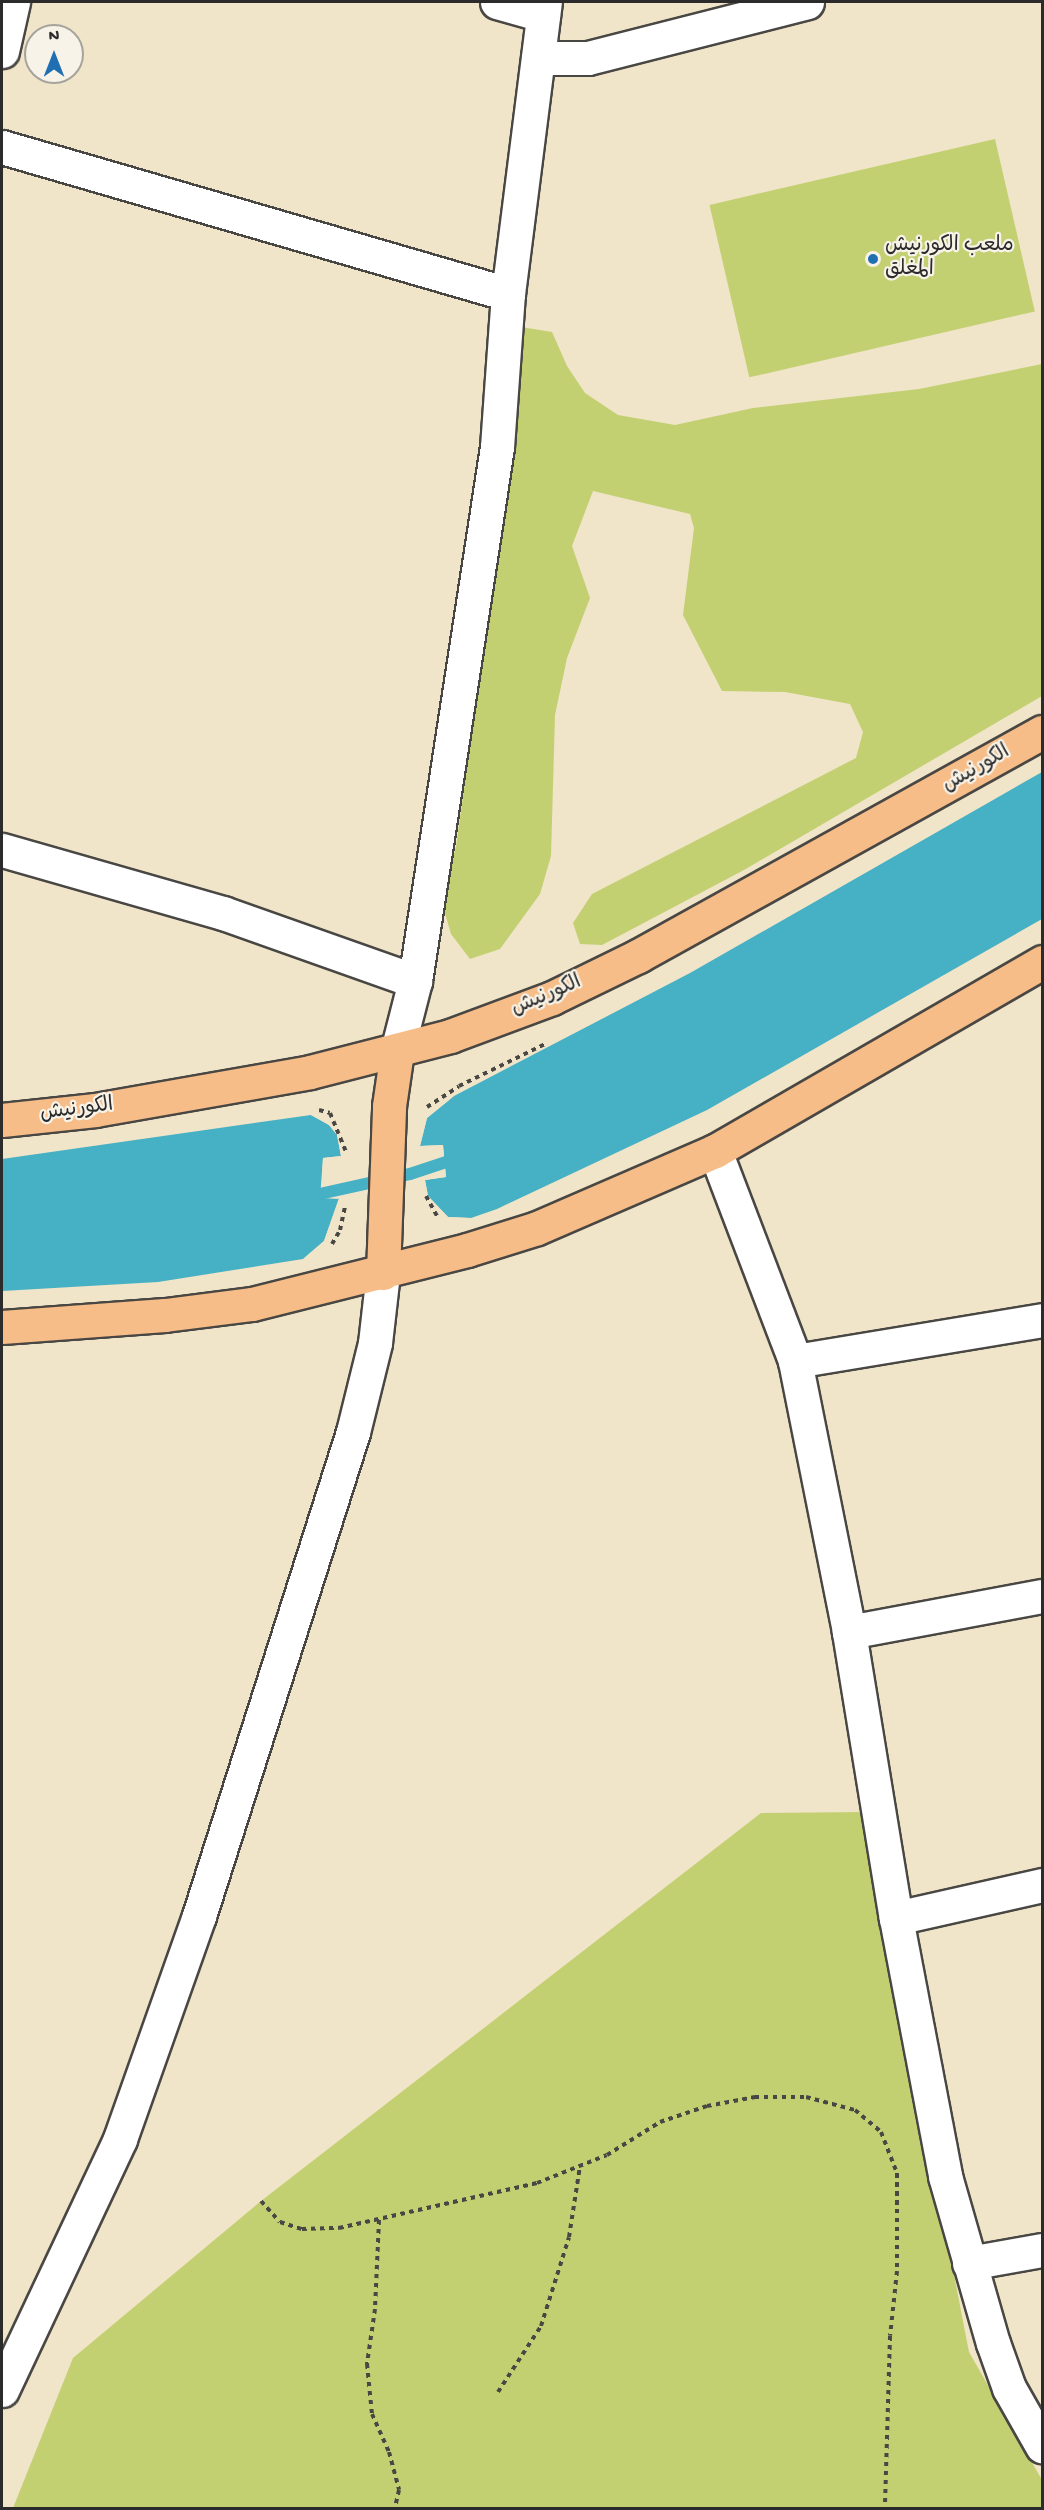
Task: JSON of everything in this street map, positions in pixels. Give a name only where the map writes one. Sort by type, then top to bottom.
[{"type":"main road","name":"الكورنيش","points":[[2,1120],[95,1110],[226,1088],[397,1051],[450,1036],[561,994],[638,956],[1042,732]]},
{"type":"main road","points":[[2,1326],[165,1316],[252,1304],[383,1273],[537,1228],[715,1151],[1042,962]]},
{"type":"main road","points":[[383,1273],[389,1106],[397,1051]]},
{"type":"street","points":[[2,51],[13,2]]},
{"type":"street","points":[[397,1051],[415,981],[497,447],[508,294],[544,8],[497,2]]},
{"type":"street","points":[[538,58],[588,58],[807,2]]},
{"type":"street","points":[[2,147],[508,294]]},
{"type":"street","points":[[2,850],[223,913],[415,981]]},
{"type":"street","points":[[715,1151],[795,1361],[849,1632],[896,1918],[945,2176],[969,2262],[1009,2388],[1042,2446]]},
{"type":"street","points":[[2,2390],[120,2139],[199,1916],[353,1432],[375,1343],[383,1273]]},
{"type":"street","points":[[795,1361],[1042,1320]]},
{"type":"street","points":[[849,1632],[1042,1596]]},
{"type":"street","points":[[896,1918],[1042,1886]]},
{"type":"street","points":[[969,2262],[1042,2250]]},
{"type":"path","points":[[330,1113],[340,1132],[347,1162]]},
{"type":"path","points":[[330,1247],[340,1230],[346,1201]]},
{"type":"path","points":[[261,2201],[280,2222],[302,2229],[339,2228],[537,2183],[607,2155],[660,2122],[707,2106],[755,2097],[806,2097],[855,2110],[881,2132],[897,2173],[898,2205],[885,2508]]},
{"type":"path","points":[[498,2392],[541,2326],[569,2237],[580,2165]]},
{"type":"path","points":[[379,2220],[375,2309],[367,2364],[372,2414],[389,2452],[399,2490],[394,2508]]},
{"type":"green space","name":"ملعب الكورنيش المغلق","points":[[995,139],[1035,311],[749,377],[710,205]]},
{"type":"green space","points":[[521,327],[552,332],[567,366],[585,393],[618,415],[675,425],[753,408],[919,389],[1042,364],[1042,696],[744,870],[602,945],[580,944],[573,923],[592,894],[856,758],[863,732],[850,704],[785,692],[722,691],[683,615],[694,528],[690,514],[593,491],[572,546],[590,598],[567,658],[555,715],[551,856],[540,894],[500,949],[470,959],[451,934],[441,899],[456,847],[478,688]]},
{"type":"green space","points":[[864,1812],[969,2352],[1042,2480],[1042,2508],[13,2508],[73,2358],[261,2201],[761,1813]]},
{"type":"water","points":[[1042,772],[1042,919],[707,1110],[497,1209],[471,1218],[448,1217],[428,1196],[425,1180],[446,1177],[443,1145],[420,1146],[427,1118],[454,1096],[690,973]]},
{"type":"water","points":[[311,1115],[329,1125],[337,1135],[341,1156],[323,1158],[321,1198],[339,1198],[324,1241],[303,1259],[158,1282],[2,1291],[2,1159]]},
{"type":"pier","points":[[454,1096],[427,1118],[420,1146],[443,1145],[446,1177],[425,1180],[428,1196],[448,1217],[471,1218],[460,1221],[446,1219],[425,1197],[422,1178],[443,1174],[440,1148],[417,1146],[425,1116]]},
{"type":"pier","points":[[316,1114],[331,1123],[340,1134],[344,1156],[326,1160],[323,1195],[342,1199],[326,1243],[303,1259],[324,1241],[339,1199],[320,1198],[323,1158],[341,1156],[337,1135],[329,1125],[311,1115]]},
{"type":"waterway","points":[[306,1197],[410,1174],[461,1157]]},
{"type":"place","name":"ملعب الكورنيش المغلق","points":[[873,259]]}]
